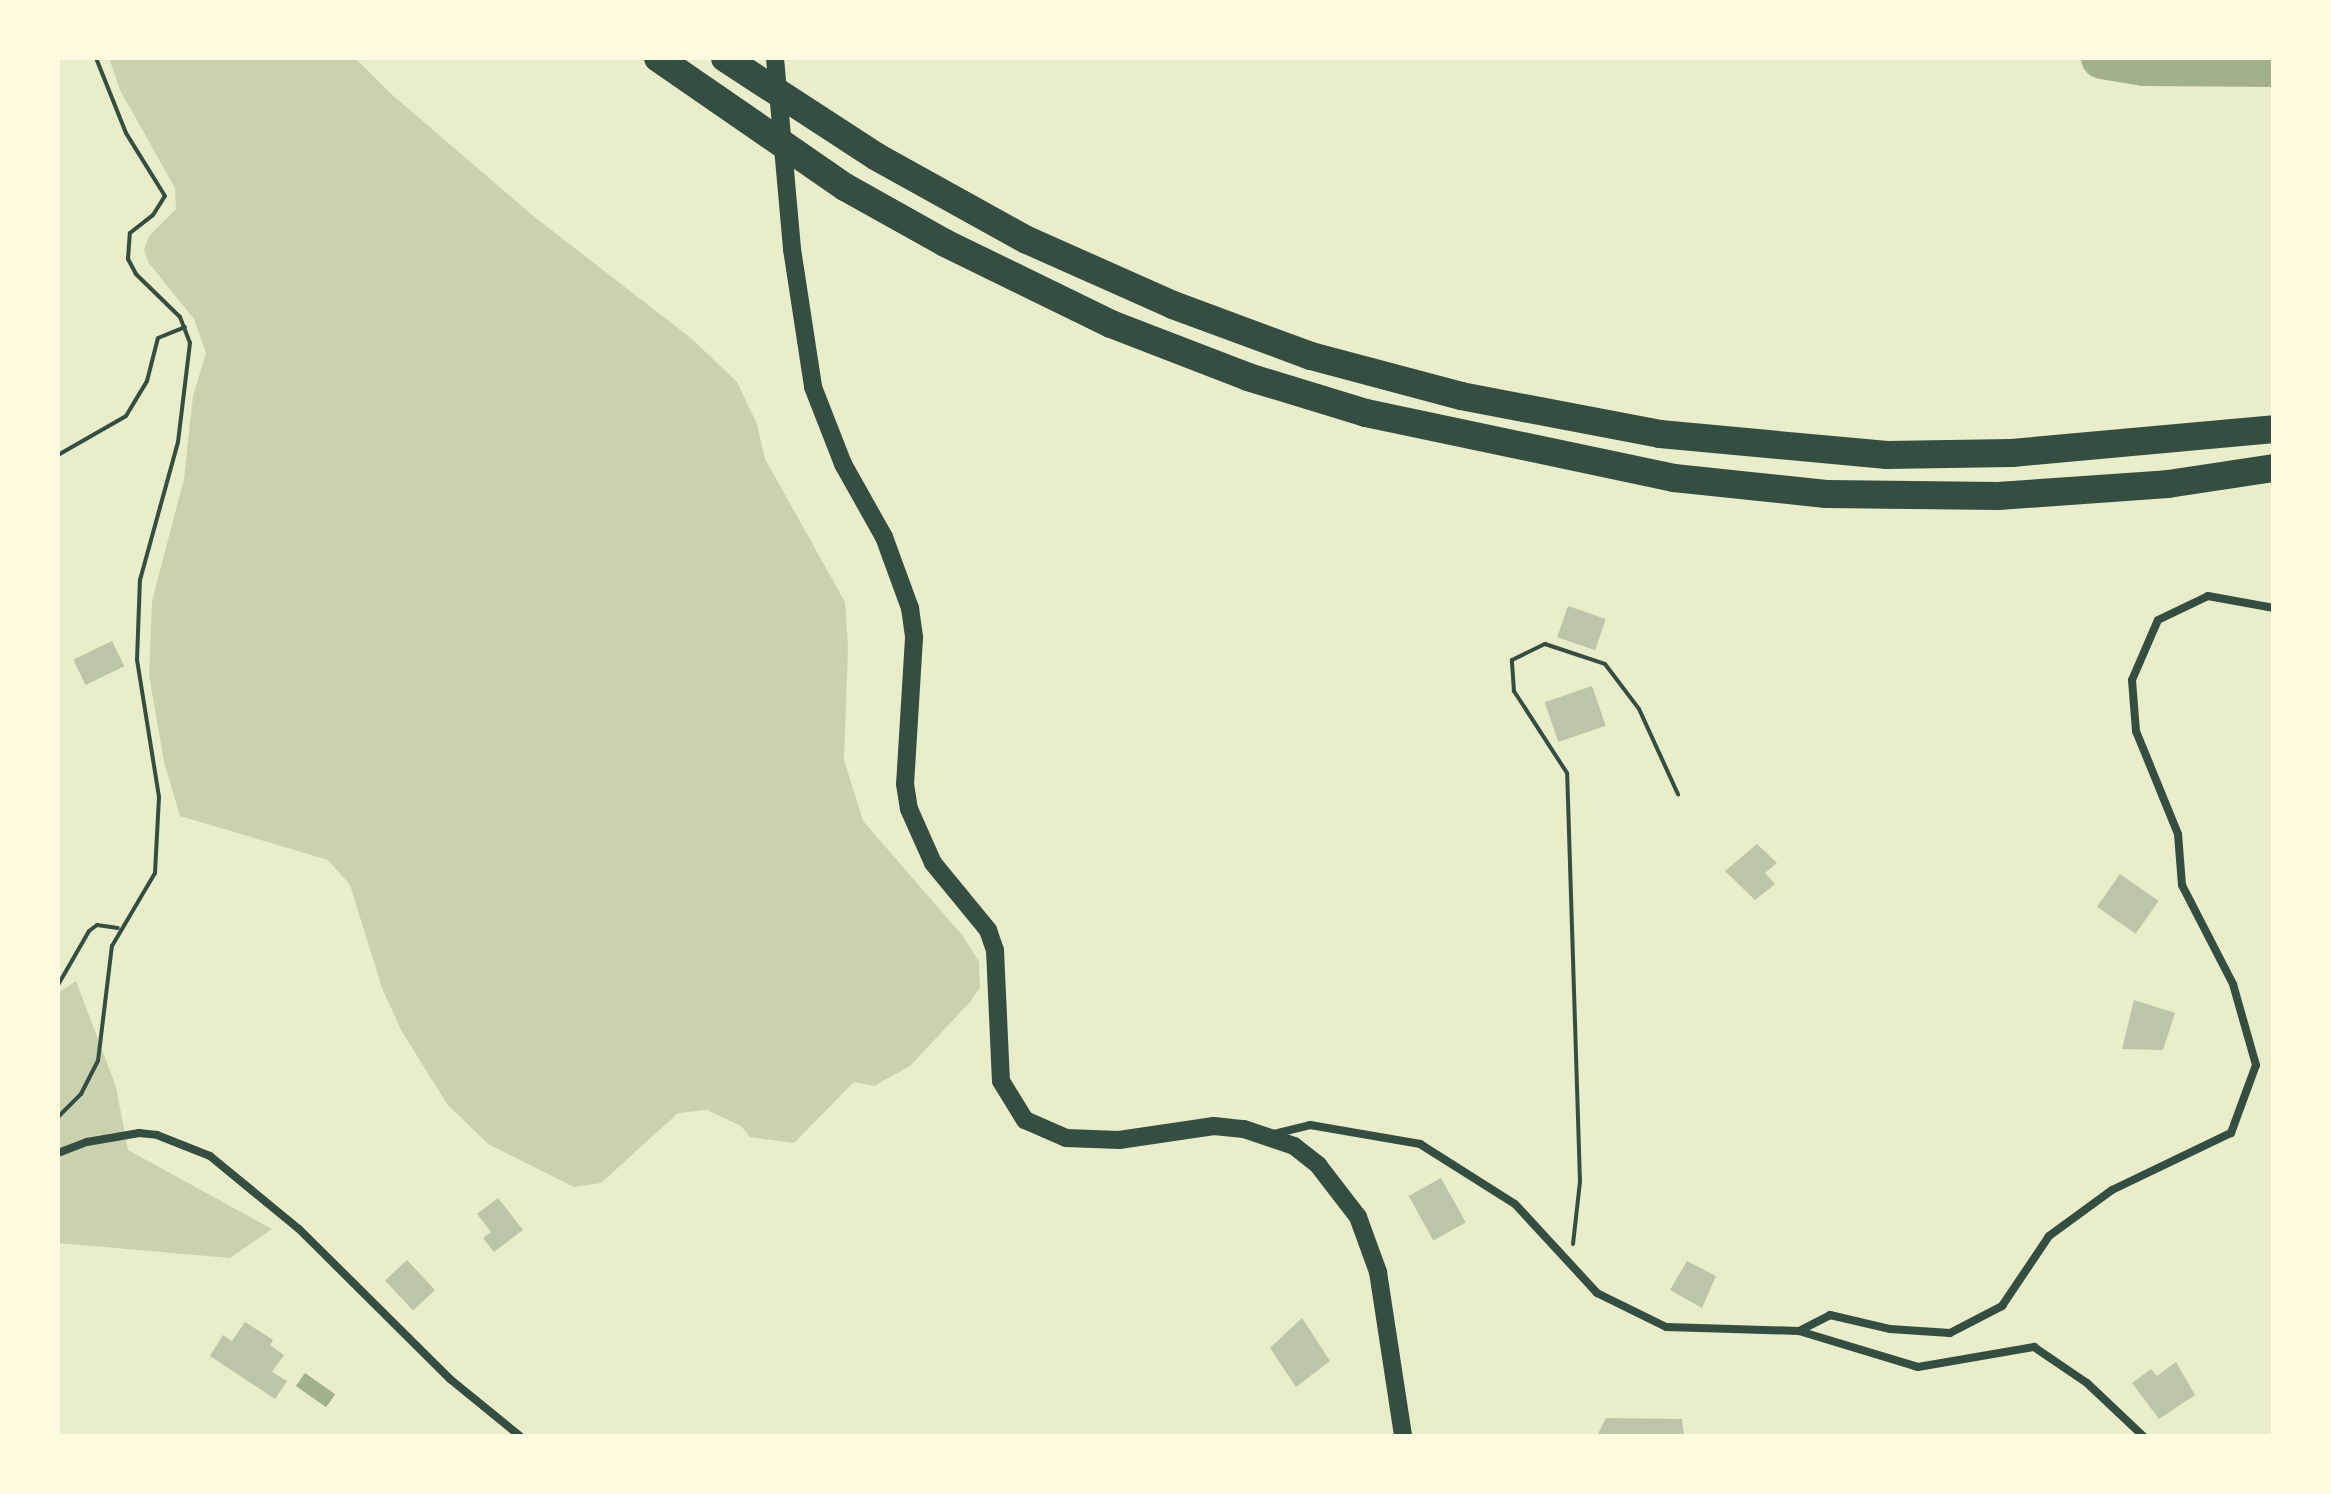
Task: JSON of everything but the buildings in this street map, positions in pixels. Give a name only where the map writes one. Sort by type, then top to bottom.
[{"type":"highway","points":[[658,58],[845,186],[945,243],[1111,324],[1248,377],[1366,413],[1473,439],[1674,478],[1826,494],[1998,496],[2168,484],[2274,468]]},
{"type":"highway","points":[[725,58],[877,157],[1027,240],[1173,305],[1311,356],[1461,396],[1660,434],[1887,455],[2012,454],[2274,429]]},
{"type":"street","points":[[776,58],[792,249],[812,387],[842,464],[884,537],[910,608],[914,638],[905,784],[909,809],[933,863],[988,930],[995,950],[998,1060],[1011,1103],[1025,1120],[1045,1131],[1090,1141],[1214,1126],[1270,1134],[1318,1165],[1340,1190],[1364,1230],[1378,1272],[1391,1334],[1402,1436]]},
{"type":"lane","points":[[1799,1331],[1830,1315],[1890,1330],[1950,1333],[2002,1306],[2049,1236],[2112,1190],[2231,1133],[2256,1065],[2233,984],[2182,886],[2178,834],[2136,731],[2132,680],[2158,620],[2208,596],[2274,608]]},
{"type":"lane","points":[[1270,1134],[1310,1125],[1420,1144],[1515,1204],[1598,1292],[1666,1327],[1799,1331],[1918,1367],[2034,1347],[2087,1383],[2143,1436]]},
{"type":"lane","points":[[58,1153],[87,1142],[139,1133],[157,1135],[210,1156],[300,1229],[450,1379],[520,1436]]},
{"type":"path","points":[[58,1117],[81,1094],[98,1061],[118,928],[155,873],[158,797],[137,660],[140,580],[178,442],[189,354],[184,327],[128,259],[130,233],[153,215],[165,196],[126,133],[96,58]]},
{"type":"path","points":[[58,455],[126,416],[147,381],[158,338],[184,327]]},
{"type":"path","points":[[1571,1264],[1580,1182],[1567,772],[1514,691],[1512,660],[1545,644],[1605,664],[1639,709],[1678,794]]},
{"type":"path","points":[[58,984],[88,931],[98,926],[118,928]]},
{"type":"shaded area","points":[[109,58],[355,58],[532,215],[692,339],[737,382],[757,424],[765,459],[845,602],[848,647],[844,760],[863,821],[963,936],[979,962],[980,987],[910,1066],[874,1086],[854,1082],[794,1143],[750,1137],[741,1126],[707,1110],[678,1113],[601,1183],[574,1187],[488,1144],[447,1104],[401,1030],[382,988],[350,885],[328,860],[180,816],[164,762],[149,675],[152,601],[184,479],[193,396],[206,353],[194,319],[148,262],[144,250],[149,236],[176,209],[175,188],[120,90]]},
{"type":"shaded area","points":[[76,981],[116,1087],[128,1150],[272,1229],[230,1258],[58,1243],[58,993]]},
{"type":"shaded area","points":[[305,1373],[335,1394],[326,1407],[296,1386]]},
{"type":"waterway","points":[[2102,58],[2144,65],[2274,66]]}]
